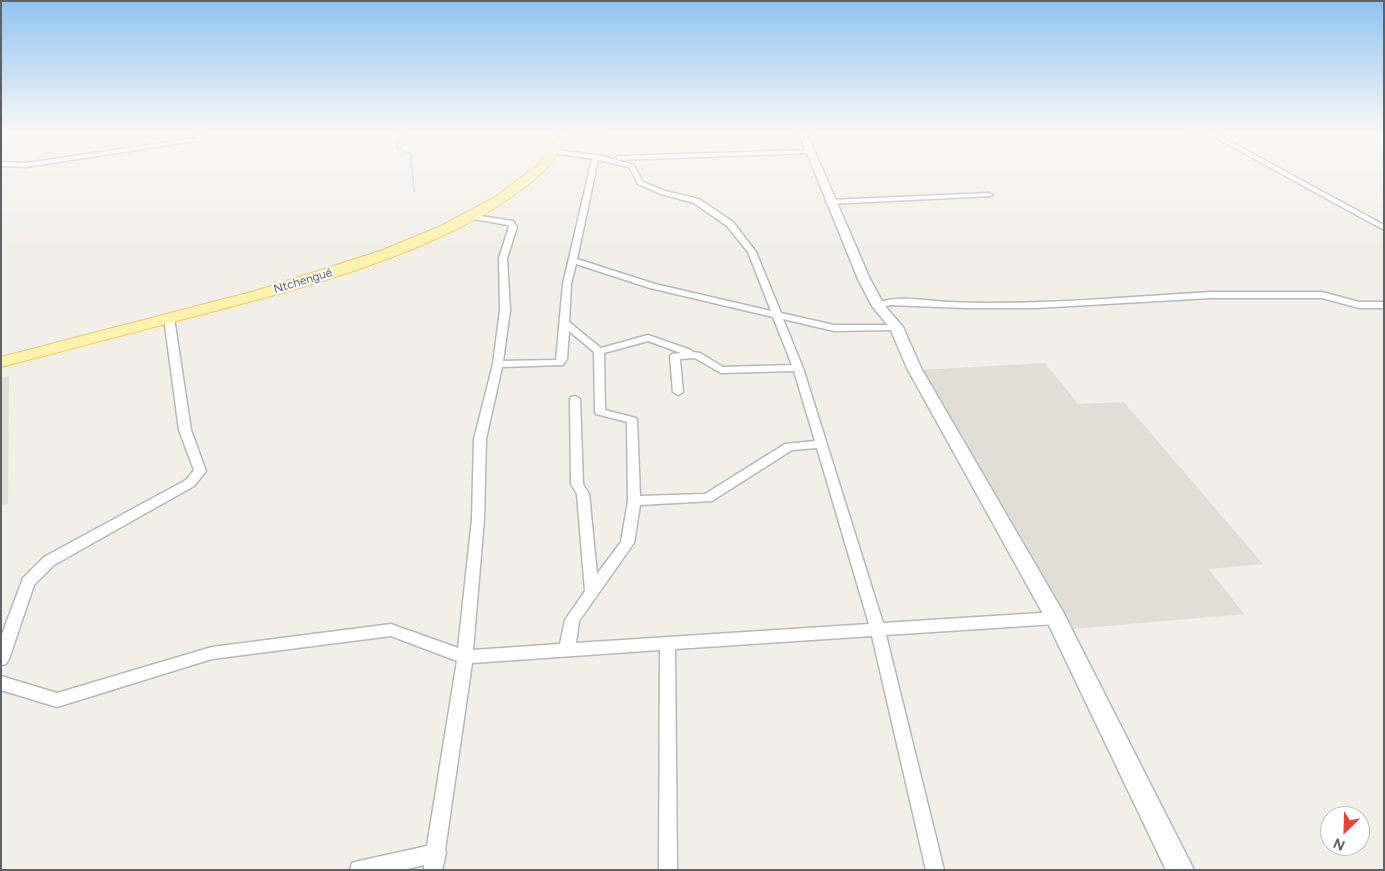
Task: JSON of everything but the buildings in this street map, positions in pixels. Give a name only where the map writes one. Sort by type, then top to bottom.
[{"type":"main road","name":"Ntchengué","points":[[1,362],[283,288],[340,270],[419,240],[468,216],[516,188],[536,172]]},
{"type":"street","points":[[498,364],[559,363],[562,359],[567,284],[592,172]]},
{"type":"street","points":[[635,172],[640,183],[663,193],[696,201],[730,224],[752,252],[798,368],[878,631],[935,870]]},
{"type":"street","points":[[818,172],[830,202],[878,306],[896,327],[914,368],[1056,618],[1180,870]]},
{"type":"street","points":[[1281,172],[1384,228]]},
{"type":"street","points":[[830,202],[989,196]]},
{"type":"street","points":[[359,870],[435,861],[465,657],[478,519],[480,439],[498,364],[505,310],[503,258],[513,227],[510,223],[468,216]]},
{"type":"street","points":[[572,260],[653,286],[834,328],[896,327]]},
{"type":"street","points":[[878,306],[889,302],[1036,305],[1148,297],[1322,294],[1359,305],[1384,305]]},
{"type":"street","points":[[1,659],[28,582],[37,571],[49,561],[190,483],[200,471],[185,430],[169,318]]},
{"type":"street","points":[[565,323],[599,351],[600,412],[632,420],[634,501],[627,543],[572,620],[567,650]]},
{"type":"street","points":[[599,351],[648,338],[697,355],[720,370],[798,368]]},
{"type":"street","points":[[678,392],[675,356],[697,355]]},
{"type":"street","points":[[575,399],[577,484],[583,494],[592,590]]},
{"type":"street","points":[[634,501],[708,498],[788,447],[822,444]]},
{"type":"street","points":[[2,682],[57,700],[212,653],[391,630],[465,657],[1056,618]]},
{"type":"street","points":[[667,644],[668,870]]},
{"type":"shaded area","points":[[1045,363],[1078,404],[1124,402],[1263,564],[1209,569],[1244,614],[1073,629],[920,370]]},
{"type":"shaded area","points":[[9,376],[8,504],[1,505],[1,378]]},
{"type":"waterway","points":[[412,172],[414,191]]}]
